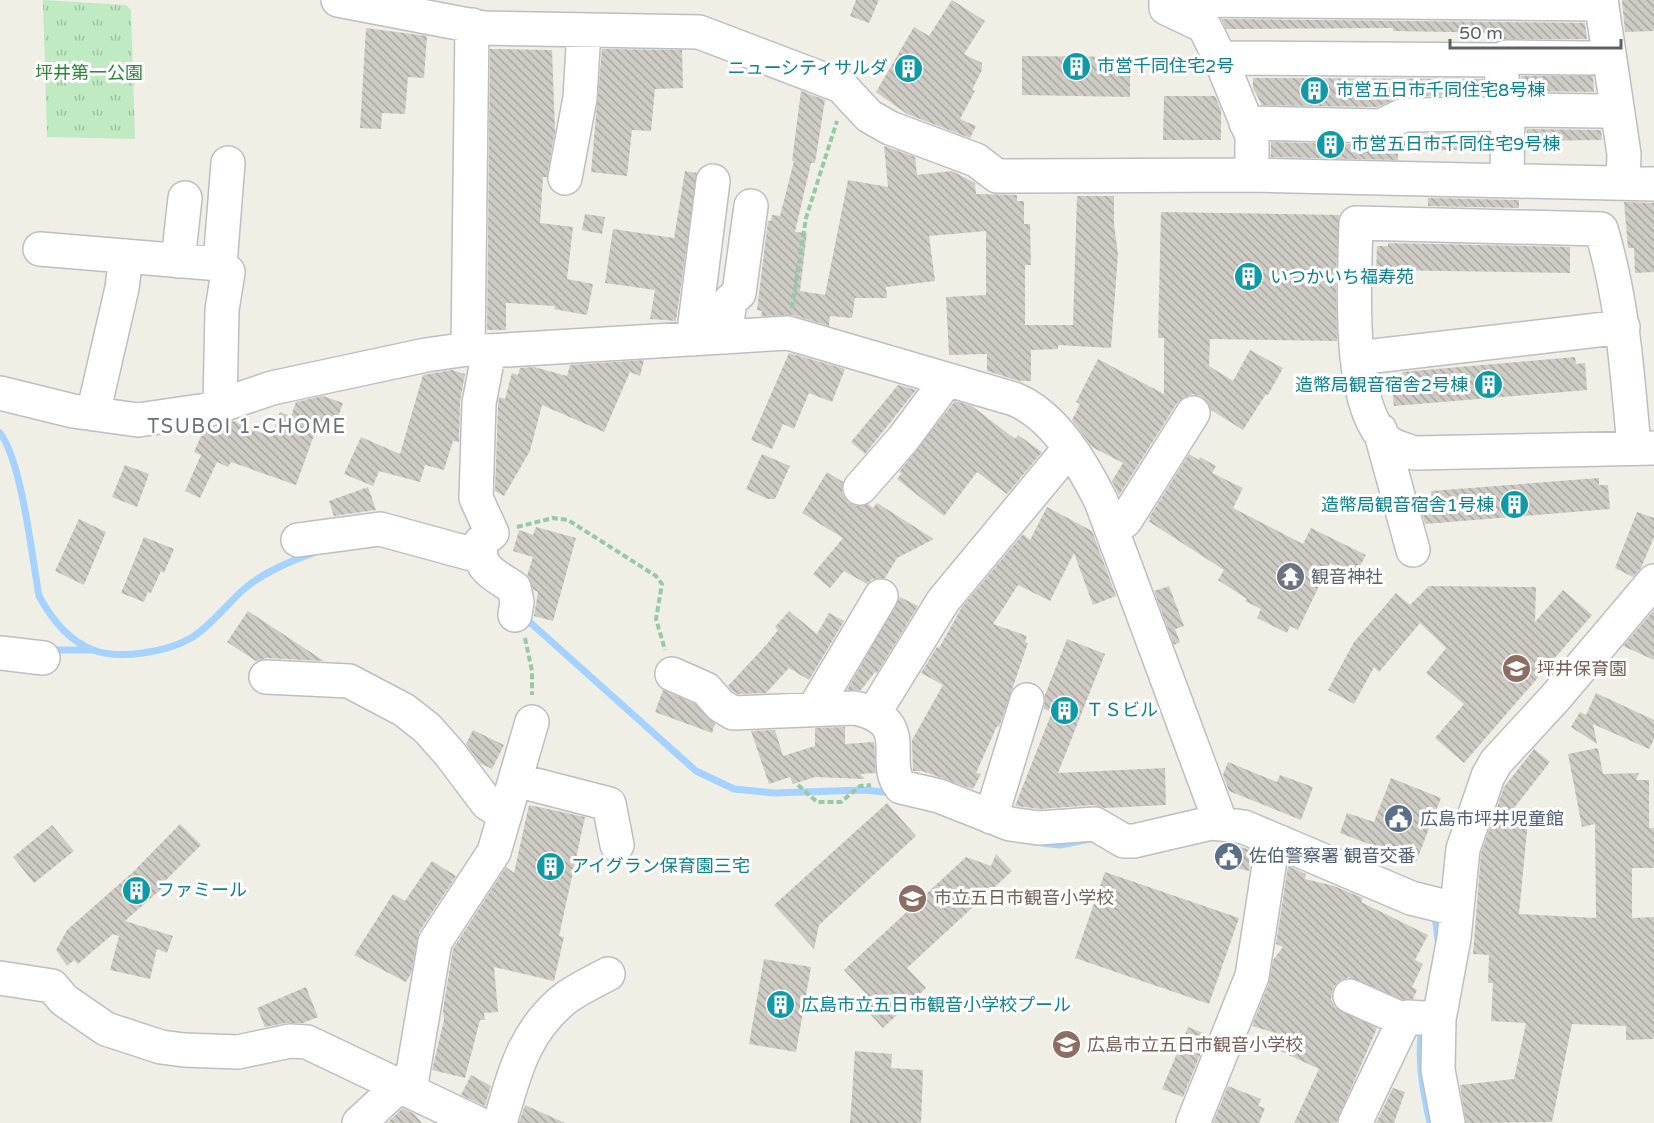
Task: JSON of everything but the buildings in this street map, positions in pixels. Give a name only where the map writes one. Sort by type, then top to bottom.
[{"type":"street","points":[[338,0],[484,28],[699,32],[841,86],[869,116],[890,128],[976,160],[997,176],[1252,175],[1638,183],[1624,154],[1600,2],[1202,0],[1166,4]]},
{"type":"street","points":[[1166,4],[1204,26],[1220,58],[1251,136],[1252,175]]},
{"type":"street","points":[[472,25],[479,350],[476,498],[485,544],[482,564],[514,588],[516,608]]},
{"type":"street","points":[[565,178],[580,98],[584,30]]},
{"type":"street","points":[[1220,58],[1499,60],[1507,57],[1591,58]]},
{"type":"street","points":[[1499,60],[1508,114],[1507,180]]},
{"type":"street","points":[[1246,123],[1381,126],[1404,115],[1508,114],[1518,110],[1601,111]]},
{"type":"street","points":[[220,264],[228,163]]},
{"type":"street","points":[[713,181],[714,299],[724,337]]},
{"type":"street","points":[[178,261],[185,198]]},
{"type":"street","points":[[714,299],[739,294],[751,206]]},
{"type":"street","points":[[1356,223],[1600,229],[1615,275],[1644,448],[1414,453],[1388,442],[1372,419],[1361,384],[1357,358],[1356,223]]},
{"type":"street","points":[[40,249],[220,264],[228,272],[222,310],[220,405]]},
{"type":"street","points":[[93,414],[122,288],[126,256]]},
{"type":"street","points":[[693,339],[714,299]]},
{"type":"street","points":[[1357,358],[1623,327]]},
{"type":"street","points":[[0,393],[93,414],[138,420],[185,414],[272,388],[426,355],[788,333],[1030,406],[1047,420],[1089,477],[1112,530],[1216,813],[1273,840],[1442,906]]},
{"type":"street","points":[[860,488],[903,439],[947,380]]},
{"type":"street","points":[[1112,530],[1125,521],[1193,412]]},
{"type":"street","points":[[1380,430],[1413,550]]},
{"type":"street","points":[[874,713],[943,601],[1069,449]]},
{"type":"street","points":[[298,540],[380,529],[485,544]]},
{"type":"street","points":[[1355,1123],[1422,1019],[1454,938],[1442,906],[1488,776],[1496,762],[1556,698],[1654,581]]},
{"type":"street","points":[[814,709],[881,596]]},
{"type":"street","points":[[0,653],[43,658]]},
{"type":"street","points":[[672,674],[700,685],[726,710],[733,712],[855,708],[874,713],[888,726],[894,744],[896,778],[901,787],[939,796],[1011,824],[1039,828],[1092,824],[1134,842],[1211,823],[1216,813]]},
{"type":"street","points":[[266,677],[349,681],[404,710],[427,728],[487,803],[505,815]]},
{"type":"street","points":[[991,817],[1027,700]]},
{"type":"street","points":[[359,1123],[404,1089],[435,942],[494,852],[532,722]]},
{"type":"street","points":[[516,780],[609,804],[617,845]]},
{"type":"street","points":[[1193,1123],[1251,976],[1273,840]]},
{"type":"street","points":[[500,1123],[514,1069],[536,1028],[567,998],[608,974]]},
{"type":"street","points":[[0,978],[52,986],[64,1000],[106,1029],[160,1047],[238,1052],[299,1040],[477,1123]]},
{"type":"street","points":[[1350,996],[1422,1019]]},
{"type":"street","points":[[1422,1019],[1438,1070],[1448,1123]]},
{"type":"path","points":[[788,333],[806,218],[845,91]]},
{"type":"path","points":[[485,544],[553,518],[568,520],[656,576],[662,584],[656,619],[672,674]]},
{"type":"path","points":[[516,608],[530,653],[532,722]]},
{"type":"path","points":[[798,785],[817,802],[841,802],[860,786]]},
{"type":"green space","name":"坪井第一公園","points":[[43,0],[126,5],[131,10],[135,139],[47,137]]},
{"type":"waterway","points":[[0,433],[8,447],[20,487],[39,596],[62,628],[76,641],[93,650],[116,654],[143,653],[181,643],[205,628],[260,577],[313,553]]},
{"type":"waterway","points":[[524,617],[696,771],[734,789],[774,793],[864,790],[893,793]]},
{"type":"waterway","points":[[50,650],[93,650]]},
{"type":"waterway","points":[[1042,843],[1060,845],[1085,840]]},
{"type":"waterway","points":[[1435,915],[1438,939]]},
{"type":"waterway","points":[[1422,1027],[1420,1063],[1430,1123]]},
{"type":"place","name":"市営千同住宅2号","points":[[1076,66]]},
{"type":"place","name":"ニューシティサルダ","points":[[909,68]]},
{"type":"place","name":"市営五日市千同住宅8号棟","points":[[1315,90]]},
{"type":"place","name":"市営五日市千同住宅9号棟","points":[[1330,144]]},
{"type":"place","name":"いつかいち福寿苑","points":[[1249,277]]},
{"type":"place","name":"造幣局観音宿舎2号棟","points":[[1489,385]]},
{"type":"place","name":"造幣局観音宿舎1号棟","points":[[1515,505]]},
{"type":"place","name":"観音神社","points":[[1290,577]]},
{"type":"place","name":"坪井保育園","points":[[1516,669]]},
{"type":"place","name":"ＴＳビル","points":[[1065,710]]},
{"type":"place","name":"広島市坪井児童館","points":[[1399,819]]},
{"type":"place","name":"佐伯警察署 観音交番","points":[[1228,856]]},
{"type":"place","name":"アイグラン保育園三宅","points":[[550,866]]},
{"type":"place","name":"ファミール","points":[[136,890]]},
{"type":"place","name":"市立五日市観音小学校","points":[[913,898]]},
{"type":"place","name":"広島市立五日市観音小学校プール","points":[[780,1005]]},
{"type":"place","name":"広島市立五日市観音小学校","points":[[1066,1045]]},
{"type":"district","name":"TSUBOI 1-CHOME","points":[[247,426]]}]
